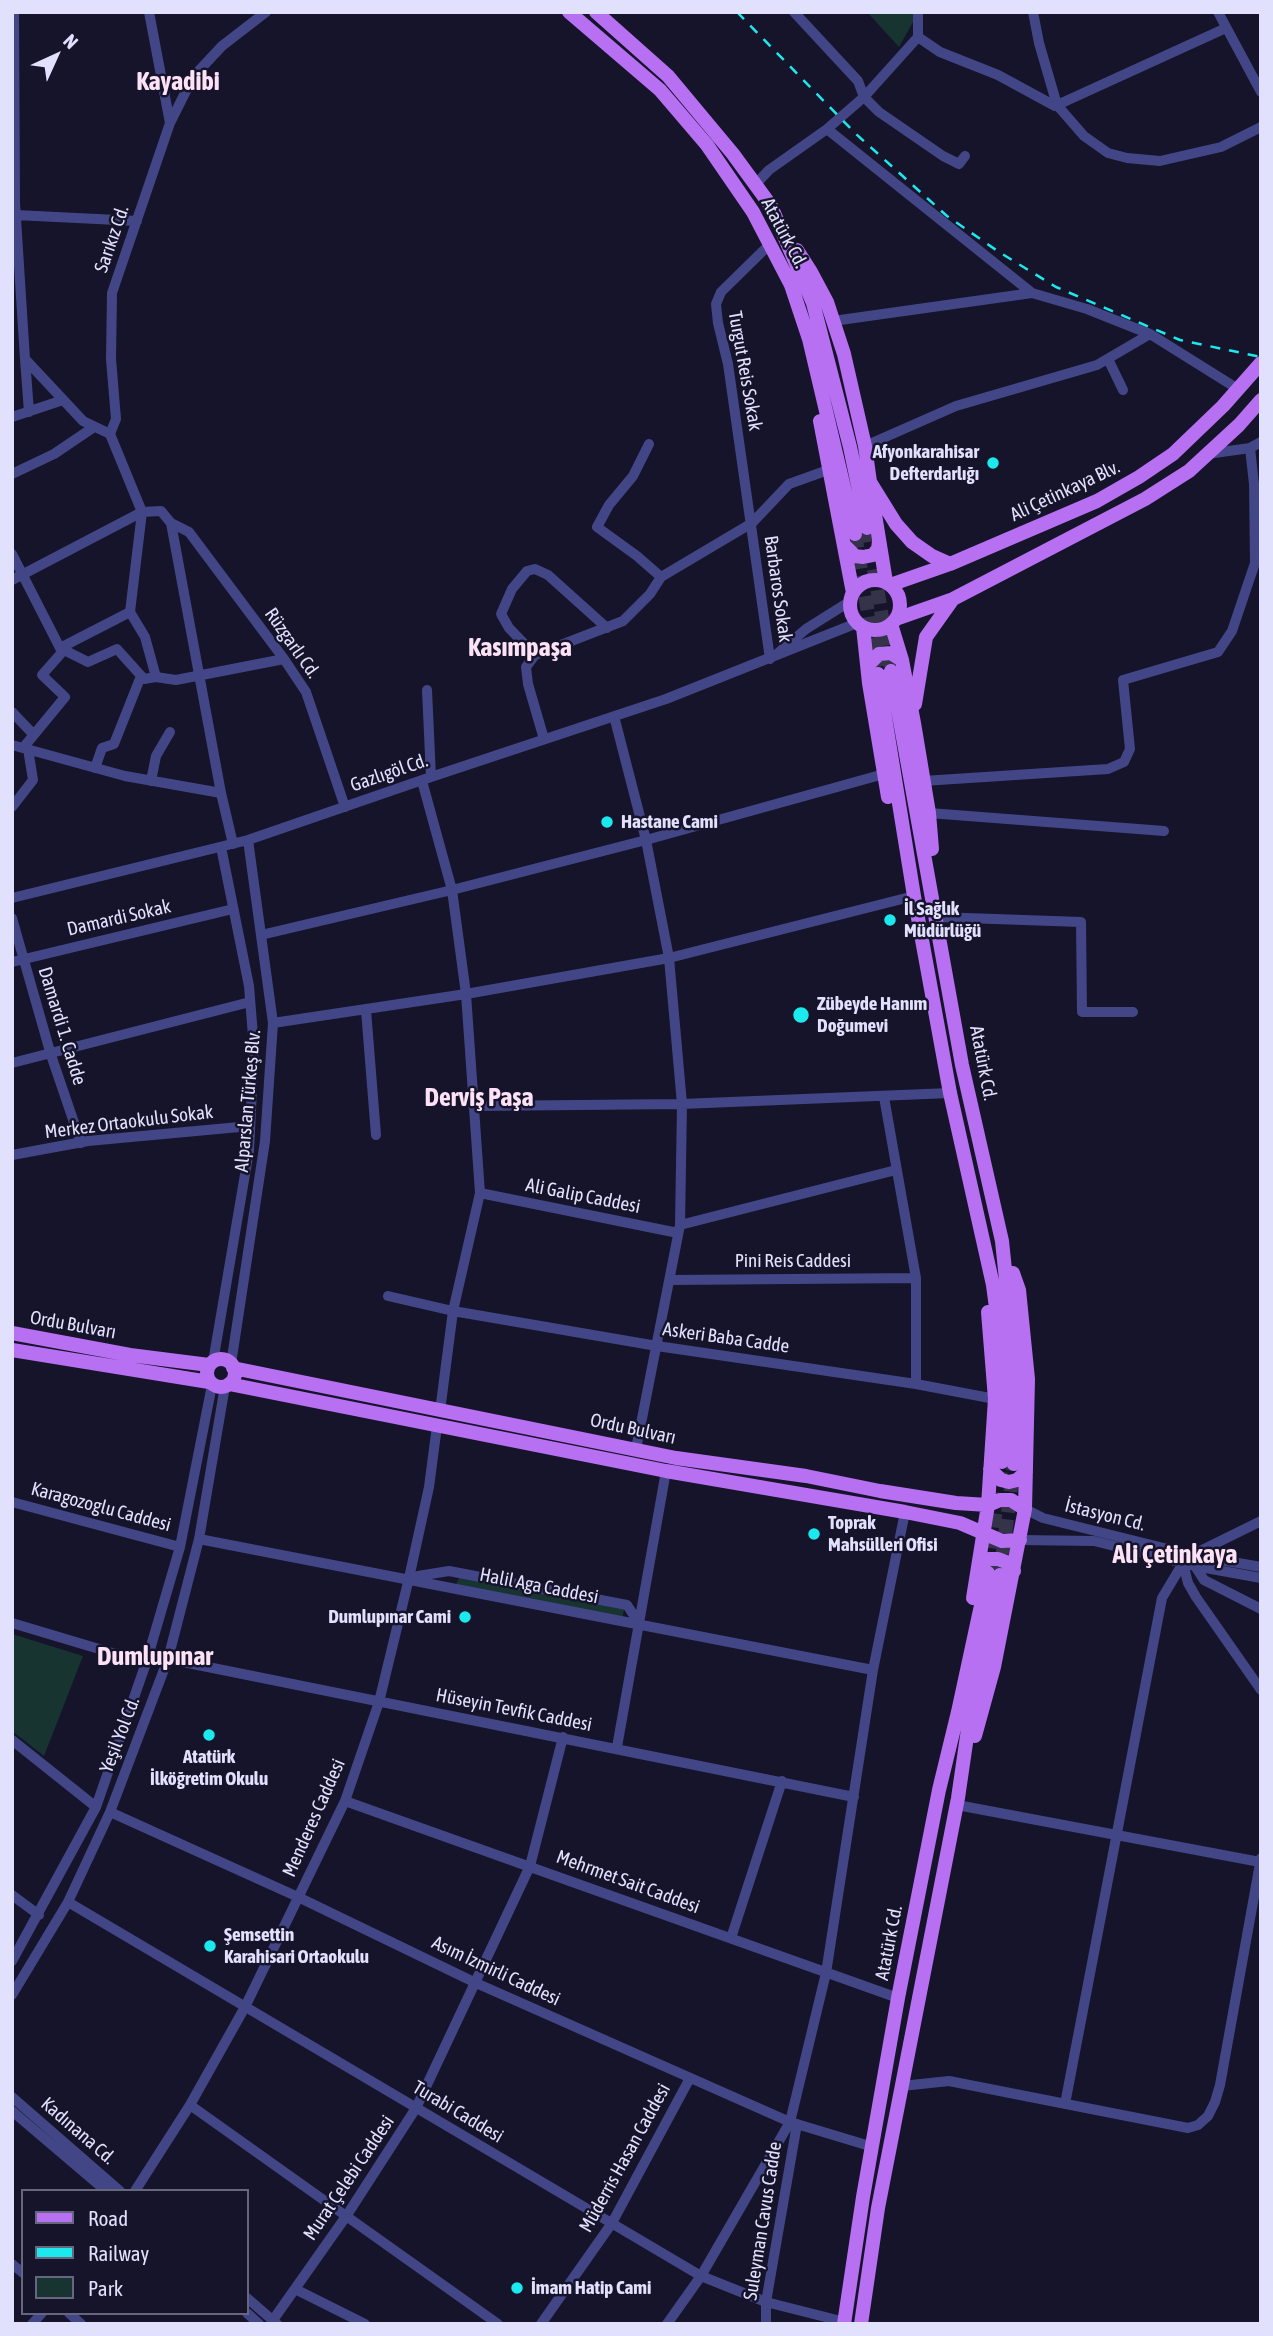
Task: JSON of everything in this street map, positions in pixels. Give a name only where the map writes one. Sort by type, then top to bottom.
[{"type":"main road","name":"Atatürk Cd.","points":[[569,12],[660,90],[707,145],[753,212],[791,285],[809,339],[861,531],[850,447],[813,303],[772,206],[668,76],[596,12]]},
{"type":"main road","points":[[779,224],[811,271],[827,302],[844,354],[865,446],[888,584]]},
{"type":"main road","points":[[769,245],[811,366],[828,470],[844,545],[851,597],[850,609],[885,667],[914,723]]},
{"type":"main road","name":"Ali Çetinkaya Blv.","points":[[888,584],[950,564],[1097,501],[1139,477],[1173,454],[1261,363]]},
{"type":"main road","points":[[860,625],[877,630],[953,599],[1145,499],[1189,471],[1239,425],[1261,400]]},
{"type":"main road","points":[[870,482],[896,524],[912,542],[950,564]]},
{"type":"main road","points":[[844,545],[855,556],[863,557],[873,555],[878,549],[879,541]]},
{"type":"main road","points":[[851,597],[861,583],[876,579],[888,584],[899,597],[900,604],[885,667],[869,683],[900,858],[914,897]]},
{"type":"main road","points":[[937,917],[929,813],[914,723],[915,693],[926,637],[953,599]]},
{"type":"main road","name":"Atatürk Cd.","points":[[885,667],[914,897],[950,1093],[993,1285],[1002,1353],[1008,1467]]},
{"type":"main road","name":"Atatürk Cd.","points":[[885,667],[937,917],[962,1065],[1002,1241],[1018,1290],[1028,1379],[1008,1467]]},
{"type":"main road","points":[[982,1237],[995,1399],[1008,1467],[1025,1509],[1020,1540],[995,1571]]},
{"type":"main road","name":"Ordu Bulvarı","points":[[12,1334],[130,1355],[211,1363],[222,1360],[232,1366],[440,1411],[676,1458],[806,1476],[880,1491],[988,1505],[1000,1500],[1011,1500],[1025,1509]]},
{"type":"main road","name":"Ordu Bulvarı","points":[[12,1350],[219,1384],[666,1471],[905,1512],[960,1523],[1002,1541],[1020,1540]]},
{"type":"main road","points":[[211,1363],[207,1374],[219,1384],[234,1377],[232,1366]]},
{"type":"main road","points":[[995,1571],[985,1533],[988,1505],[1008,1467]]},
{"type":"main road","name":"Atatürk Cd.","points":[[844,2323],[898,1998],[939,1790],[995,1571]]},
{"type":"main road","name":"Atatürk Cd.","points":[[861,2324],[878,2208],[957,1801],[994,1667],[995,1571]]},
{"type":"street","points":[[14,12],[18,340],[25,359],[29,412]]},
{"type":"street","points":[[149,12],[170,123]]},
{"type":"street","name":"Sarıkız Cd.","points":[[142,512],[110,434],[116,418],[111,359],[112,293],[170,123],[193,77],[222,46],[266,12]]},
{"type":"street","points":[[794,12],[858,81],[864,97],[879,113],[943,156],[959,164],[965,156]]},
{"type":"street","points":[[755,185],[769,170],[827,129],[864,97],[918,37],[918,12]]},
{"type":"street","points":[[1046,12],[1034,15],[1039,43],[1058,105],[1084,136],[1108,153],[1160,161],[1221,147],[1261,127]]},
{"type":"street","points":[[1218,12],[1261,93]]},
{"type":"street","points":[[918,37],[940,52],[998,75],[1047,102],[1058,105],[1226,28]]},
{"type":"street","points":[[827,129],[1032,293],[1087,309],[1150,334],[1238,389]]},
{"type":"street","points":[[15,223],[137,221]]},
{"type":"street","name":"Turgut Reis Sokak","points":[[752,523],[728,364],[716,304],[721,292],[769,245]]},
{"type":"street","points":[[833,321],[1032,293]]},
{"type":"street","points":[[865,446],[956,406],[1097,365],[1150,334]]},
{"type":"street","points":[[25,359],[83,421],[110,434]]},
{"type":"street","points":[[1108,359],[1124,390]]},
{"type":"street","points":[[12,375],[26,374]]},
{"type":"street","points":[[12,417],[63,400]]},
{"type":"street","points":[[12,474],[54,454],[94,427]]},
{"type":"street","points":[[649,444],[633,476],[597,527],[661,577]]},
{"type":"street","points":[[923,781],[1108,769],[1124,762],[1130,749],[1122,680],[1218,652],[1233,631],[1255,563],[1255,445],[1207,454]]},
{"type":"street","points":[[544,739],[528,684],[526,667],[535,654],[623,621],[650,594],[661,577],[752,523],[789,484],[828,470]]},
{"type":"street","name":"Rüzgarlı Cd.","points":[[142,512],[161,511],[171,523],[189,532],[284,659],[306,692],[345,807]]},
{"type":"street","points":[[12,580],[142,512]]},
{"type":"street","points":[[142,512],[130,612],[145,638],[156,677]]},
{"type":"street","name":"Alparslan Türkeş Blv.","points":[[171,523],[221,793],[233,909],[250,1002],[254,1048],[249,1151],[211,1363]]},
{"type":"street","name":"Barbaros Sokak","points":[[752,523],[770,659]]},
{"type":"street","points":[[12,554],[62,649],[88,662],[117,649],[144,679],[156,677],[176,680],[284,659]]},
{"type":"street","points":[[535,654],[509,628],[501,614],[512,589],[527,570],[535,569],[548,575],[607,628]]},
{"type":"street","name":"Gazlıgöl Cd.","points":[[770,659],[851,597]]},
{"type":"street","points":[[21,747],[65,696],[41,675],[62,649],[130,612]]},
{"type":"street","name":"Gazlıgöl Cd.","points":[[12,898],[248,840],[666,699],[860,625]]},
{"type":"street","points":[[95,768],[102,748],[114,744],[141,676]]},
{"type":"street","points":[[427,690],[426,779],[452,890],[466,994],[480,1193],[453,1311],[440,1411]]},
{"type":"street","points":[[12,712],[34,735]]},
{"type":"street","points":[[614,716],[646,840],[669,958],[682,1104],[679,1229],[636,1449]]},
{"type":"street","points":[[152,781],[156,756],[170,732]]},
{"type":"street","points":[[21,747],[95,768],[221,793]]},
{"type":"street","points":[[12,807],[33,780],[21,747]]},
{"type":"street","points":[[261,935],[646,840],[884,774]]},
{"type":"street","points":[[929,813],[1164,831]]},
{"type":"street","name":"Alparslan Türkeş Blv.","points":[[232,1366],[264,1141],[273,1023],[248,840]]},
{"type":"street","points":[[273,1023],[466,994],[669,958],[914,897]]},
{"type":"street","name":"Damardi Sokak","points":[[17,960],[233,909]]},
{"type":"street","points":[[937,917],[1081,922],[1082,1012],[1133,1012]]},
{"type":"street","name":"Damardi 1. Cadde","points":[[12,918],[17,960],[81,1143]]},
{"type":"street","points":[[12,1063],[250,1002]]},
{"type":"street","points":[[366,1010],[376,1135]]},
{"type":"street","points":[[473,1107],[682,1104],[950,1093]]},
{"type":"street","points":[[884,1097],[916,1278],[916,1384]]},
{"type":"street","name":"Merkez Ortaokulu Sokak","points":[[12,1155],[81,1143],[250,1126]]},
{"type":"street","points":[[679,1229],[896,1170]]},
{"type":"street","name":"Ali Galip Caddesi","points":[[480,1193],[679,1229]]},
{"type":"street","name":"Pini Reis Caddesi","points":[[670,1280],[916,1278]]},
{"type":"street","name":"Askeri Baba Cadde","points":[[388,1296],[453,1311],[657,1346],[916,1384],[995,1399]]},
{"type":"street","name":"Yeşil Yol Cd.","points":[[12,1994],[68,1902],[110,1812],[168,1659],[199,1539],[219,1384]]},
{"type":"street","name":"Yeşil Yol Cd.","points":[[12,1961],[96,1807],[146,1663],[180,1547],[219,1384]]},
{"type":"street","name":"Menderes Caddesi","points":[[136,2189],[190,2105],[245,2007],[345,1801],[379,1702],[429,1487],[437,1426]]},
{"type":"street","points":[[617,1748],[666,1471]]},
{"type":"street","name":"Karagozoglu Caddesi","points":[[12,1502],[180,1547]]},
{"type":"street","name":"İstasyon Cd.","points":[[1025,1509],[1043,1518],[1261,1578]]},
{"type":"street","points":[[667,2324],[701,2276],[794,2123],[826,1973],[873,1670],[905,1512]]},
{"type":"street","points":[[1261,1521],[1194,1560],[1205,1580],[1261,1609]]},
{"type":"street","name":"Halil Aga Caddesi","points":[[199,1539],[873,1670]]},
{"type":"street","name":"İstasyon Cd.","points":[[1020,1540],[1094,1541],[1183,1563],[1194,1560],[1261,1567]]},
{"type":"street","points":[[1183,1563],[1188,1583],[1196,1597],[1261,1690]]},
{"type":"street","points":[[1065,2104],[1162,1598],[1183,1563]]},
{"type":"street","points":[[12,1623],[146,1663]]},
{"type":"street","name":"Hüseyin Tevfik Caddesi","points":[[168,1659],[854,1797]]},
{"type":"street","name":"Murat Çelebi Caddesi","points":[[275,2322],[416,2108],[530,1866],[563,1737]]},
{"type":"street","points":[[12,1740],[96,1807]]},
{"type":"street","points":[[731,1938],[782,1781]]},
{"type":"street","name":"Mehrmet Sait Caddesi","points":[[345,1801],[898,1998]]},
{"type":"street","points":[[902,2086],[949,2081],[1188,2128],[1198,2125],[1208,2116],[1220,2085],[1260,1860],[1116,1835],[957,1801]]},
{"type":"street","name":"Asım İzmirli Caddesi","points":[[110,1812],[298,1897],[477,1983],[690,2078],[794,2123],[873,2147]]},
{"type":"street","points":[[12,1895],[39,1915]]},
{"type":"street","name":"Turabi Caddesi","points":[[68,1902],[701,2276],[766,2302],[844,2323]]},
{"type":"street","name":"Müderris Hasan Caddesi","points":[[541,2324],[612,2223],[690,2078]]},
{"type":"street","name":"Kadınana Cd.","points":[[12,2097],[118,2189]]},
{"type":"street","points":[[190,2105],[498,2324]]},
{"type":"street","name":"Kadınana Cd.","points":[[12,2111],[104,2189]]},
{"type":"street","name":"Suleyman Cavus Cadde","points":[[766,2324],[766,2302],[794,2123]]},
{"type":"street","points":[[295,2289],[365,2324]]},
{"type":"street","points":[[248,2299],[275,2322]]},
{"type":"green space","points":[[867,12],[913,12],[913,22],[899,47]]},
{"type":"green space","points":[[461,1573],[625,1604],[622,1620],[455,1587]]},
{"type":"green space","points":[[12,1634],[83,1656],[44,1756],[12,1731]]},
{"type":"tunnel","points":[[867,528],[891,671]]},
{"type":"tunnel","points":[[855,534],[877,667]]},
{"type":"tunnel","points":[[988,1569],[1002,1462]]},
{"type":"tunnel","points":[[1000,1575],[1014,1464]]},
{"type":"railway","points":[[737,12],[856,134],[947,216],[999,252],[1056,287],[1180,340],[1261,357]]},
{"type":"place","name":"Afyonkarahisar Defterdarlığı","points":[[993,463]]},
{"type":"place","name":"Hastane Cami","points":[[607,822]]},
{"type":"place","name":"İl Sağlık Müdürlüğü","points":[[890,920]]},
{"type":"place","name":"Zübeyde Hanım Doğumevi","points":[[801,1015]]},
{"type":"place","name":"Toprak Mahsülleri Ofisi","points":[[814,1534]]},
{"type":"place","name":"Dumlupınar Cami","points":[[465,1617]]},
{"type":"place","name":"Atatürk İlköğretim Okulu","points":[[209,1735]]},
{"type":"place","name":"Şemsettin Karahisari Ortaokulu","points":[[210,1946]]},
{"type":"place","name":"İmam Hatip Cami","points":[[517,2288]]},
{"type":"district","name":"Kayadibi","points":[[178,82]]},
{"type":"district","name":"Kasımpaşa","points":[[520,648]]},
{"type":"district","name":"Derviş Paşa","points":[[479,1098]]},
{"type":"district","name":"Ali Çetinkaya","points":[[1175,1555]]},
{"type":"district","name":"Dumlupınar","points":[[155,1657]]}]
